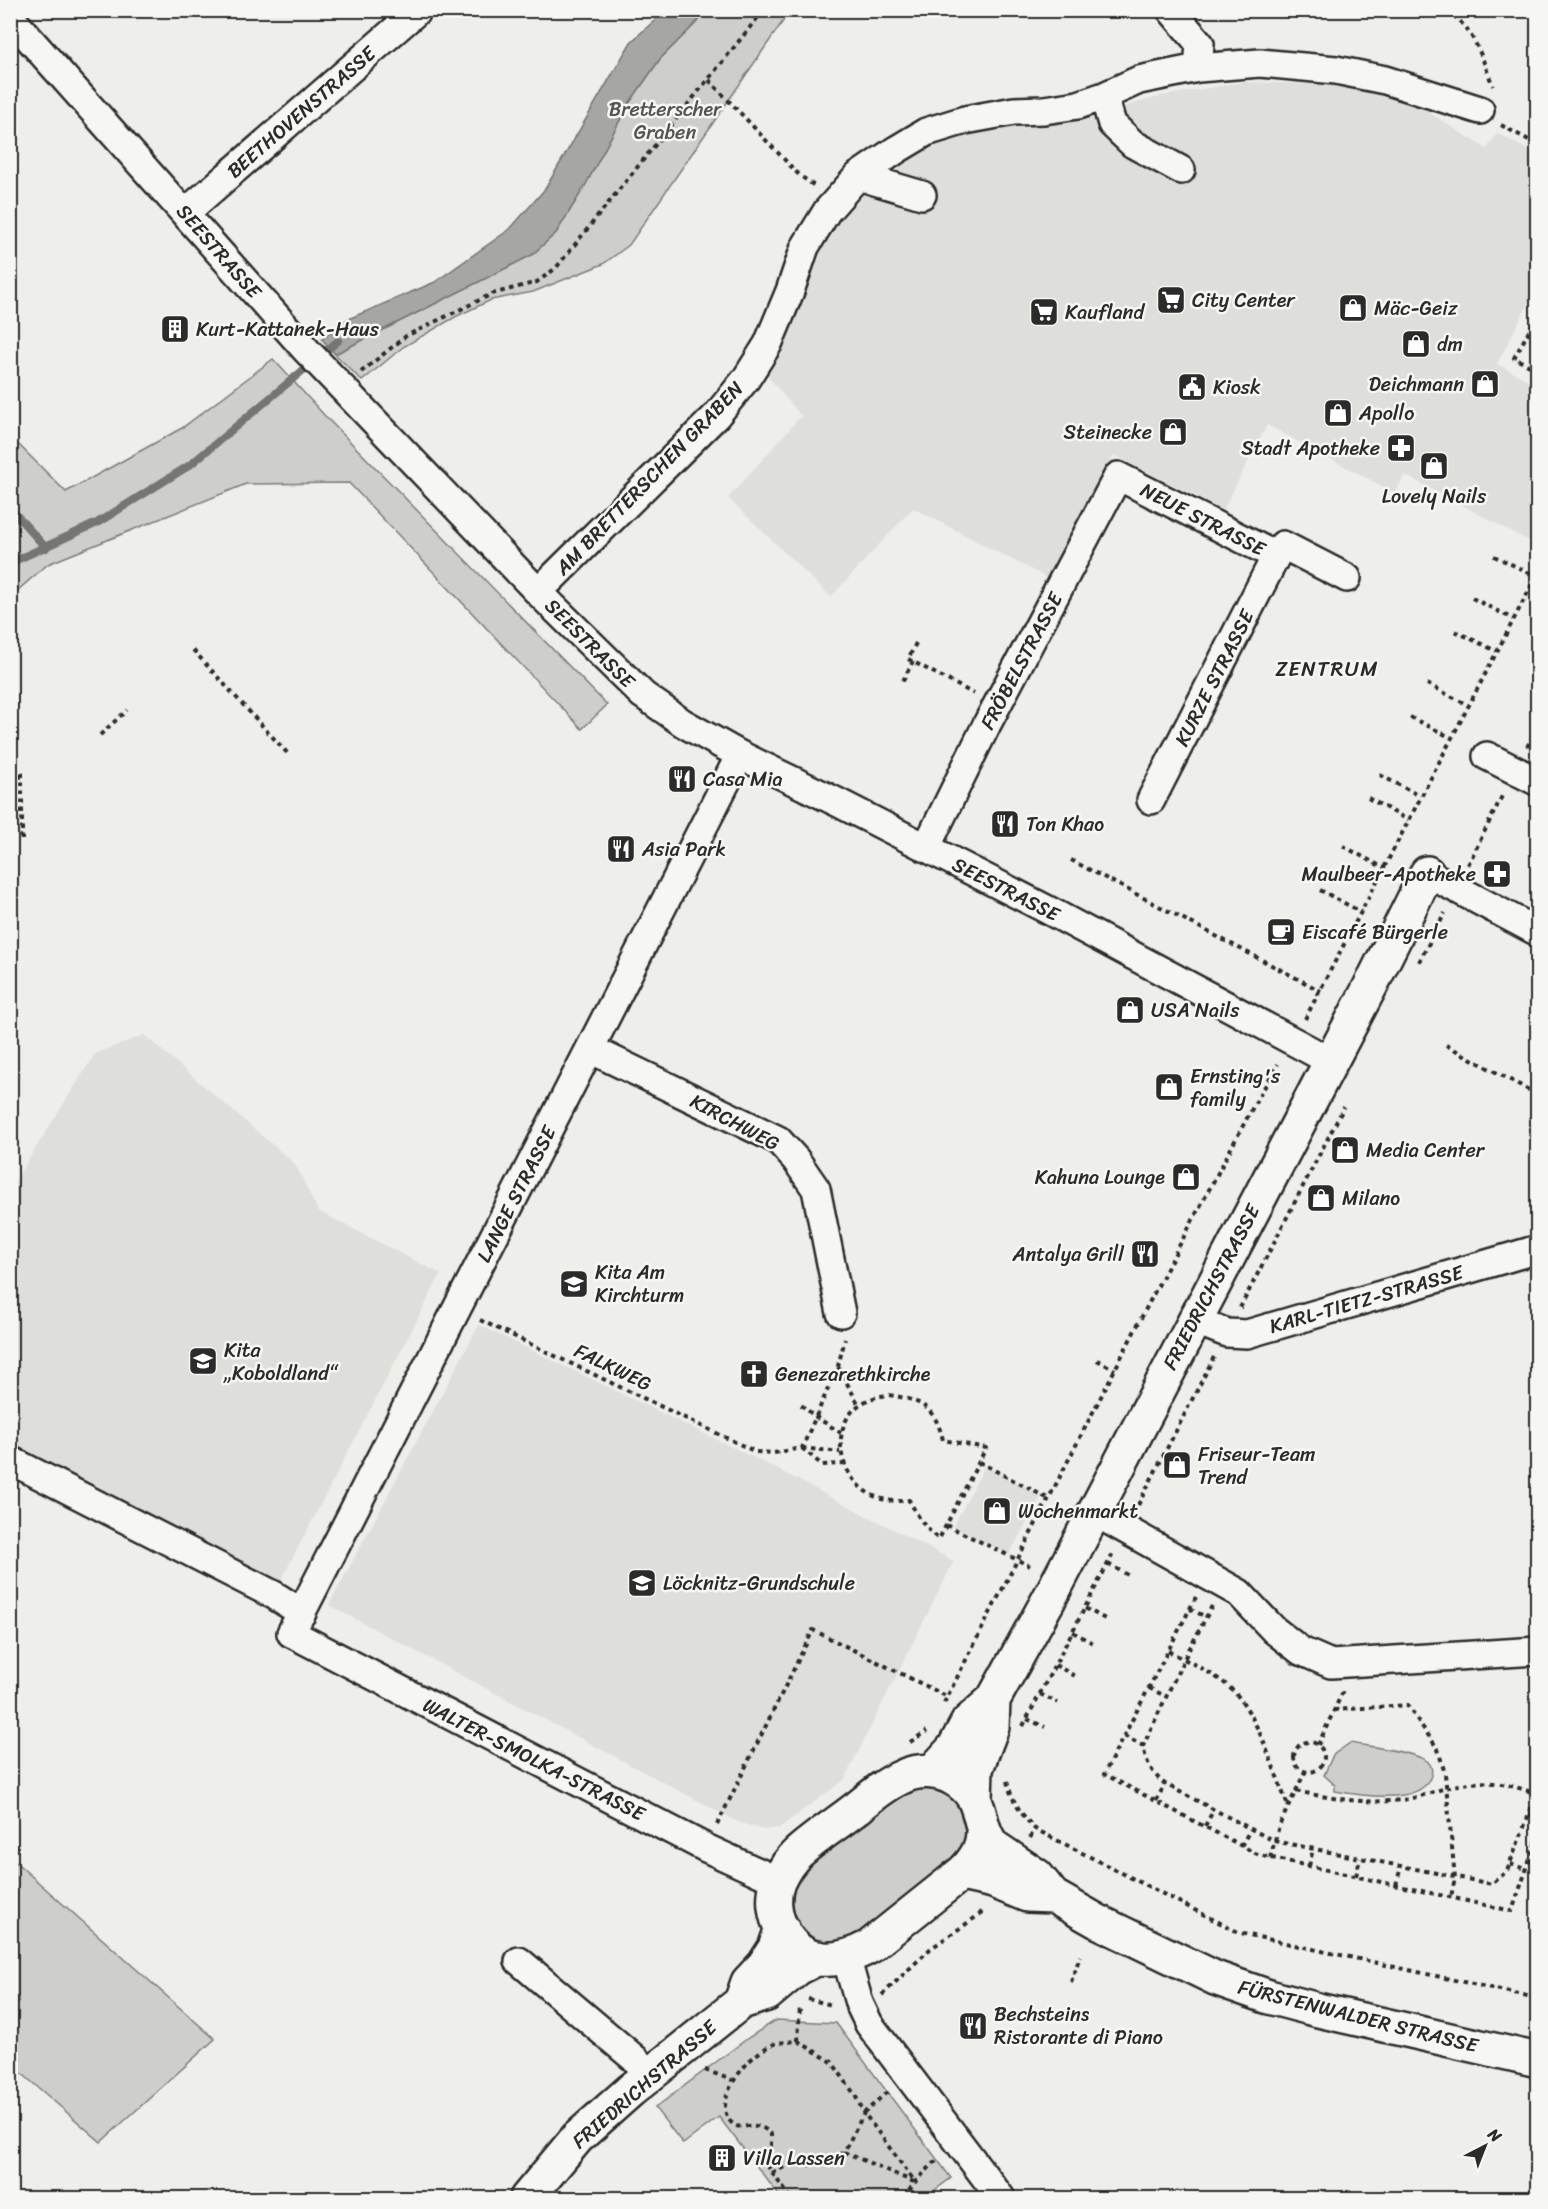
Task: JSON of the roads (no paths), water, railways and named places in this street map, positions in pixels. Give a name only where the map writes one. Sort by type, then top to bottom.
[{"type":"main road","name":"FRIEDRICHSTRASSE","points":[[932,1772],[954,1748],[968,1722],[993,1700],[1094,1512],[1427,873]]},
{"type":"main road","name":"FRIEDRICHSTRASSE","points":[[975,1799],[976,1769],[992,1727],[993,1700]]},
{"type":"main road","points":[[832,1958],[808,1955],[797,1948],[782,1928],[776,1913],[774,1903],[778,1881],[799,1853],[891,1782],[915,1773],[932,1772],[954,1779],[966,1787],[981,1811],[983,1831]]},
{"type":"main road","name":"FRIEDRICHSTRASSE","points":[[527,2199],[582,2133],[741,2002],[767,1994],[798,1968],[869,1947],[961,1874],[978,1854],[983,1831]]},
{"type":"main road","name":"FÜRSTENWALDER STRASSE","points":[[983,1831],[1009,1874]]},
{"type":"main road","name":"FÜRSTENWALDER STRASSE","points":[[961,1874],[1037,1876],[1053,1896],[1097,1921],[1215,1978],[1269,1997],[1538,2060]]},
{"type":"main road","name":"FRIEDRICHSTRASSE","points":[[741,2002],[748,1982],[764,1965],[775,1948],[782,1928]]},
{"type":"street","name":"BEETHOVENSTRASSE","points":[[185,213],[418,10]]},
{"type":"street","points":[[1171,10],[1200,45],[1198,68]]},
{"type":"street","name":"SEESTRASSE","points":[[10,17],[307,351],[347,382],[538,592],[643,695],[683,723],[740,755],[926,848],[1330,1061]]},
{"type":"street","name":"AM BRETTERSCHEN GRABEN","points":[[538,592],[716,416],[746,379],[768,344],[805,247],[827,211],[858,176],[926,132],[965,120],[1014,111],[1044,110],[1078,105],[1139,80],[1198,68],[1260,63],[1336,70],[1488,101]]},
{"type":"street","points":[[1104,96],[1112,124],[1133,144],[1181,170]]},
{"type":"street","points":[[858,176],[922,195]]},
{"type":"street","name":"NEUE STRASSE","points":[[1118,476],[1276,556],[1283,545],[1347,578]]},
{"type":"street","name":"FRÖBELSTRASSE","points":[[926,848],[997,706],[1118,476]]},
{"type":"street","name":"KURZE STRASSE","points":[[1151,800],[1276,556]]},
{"type":"street","name":"LANGE STRASSE","points":[[296,1623],[740,755]]},
{"type":"street","points":[[1488,756],[1526,776]]},
{"type":"street","points":[[1427,873],[1538,932]]},
{"type":"street","name":"KIRCHWEG","points":[[590,1049],[778,1140],[796,1160],[816,1189],[841,1313]]},
{"type":"street","name":"KARL-TIETZ-STRASSE","points":[[1194,1320],[1227,1333],[1247,1334],[1538,1249]]},
{"type":"street","name":"WALTER-SMOLKA-STRASSE","points":[[10,1460],[274,1595],[296,1623],[706,1848],[778,1881]]},
{"type":"street","points":[[1094,1512],[1239,1593],[1274,1630],[1301,1651],[1331,1664],[1538,1651]]},
{"type":"street","points":[[832,1958],[869,2024],[1001,2199]]},
{"type":"street","points":[[519,1961],[635,2059],[650,2075]]},
{"type":"waterway","name":"Bretterscher Graben","points":[[10,563],[97,523],[190,465],[338,341]]},
{"type":"waterway","points":[[10,508],[46,548]]},
{"type":"place","name":"City Center","points":[[1171,300]]},
{"type":"place","name":"Mäc-Geiz","points":[[1353,308]]},
{"type":"place","name":"Kaufland","points":[[1044,312]]},
{"type":"place","name":"Kurt-Kattanek-Haus","points":[[175,329]]},
{"type":"place","name":"dm","points":[[1416,344]]},
{"type":"place","name":"Deichmann","points":[[1485,384]]},
{"type":"place","name":"Kiosk","points":[[1192,387]]},
{"type":"place","name":"Apollo","points":[[1338,413]]},
{"type":"place","name":"Steinecke","points":[[1173,432]]},
{"type":"place","name":"Stadt Apotheke","points":[[1401,448]]},
{"type":"place","name":"Lovely Nails","points":[[1434,466]]},
{"type":"place","name":"Casa Mia","points":[[682,779]]},
{"type":"place","name":"Ton Khao","points":[[1005,824]]},
{"type":"place","name":"Asia Park","points":[[621,849]]},
{"type":"place","name":"Maulbeer-Apotheke","points":[[1497,874]]},
{"type":"place","name":"Eiscafé Bürgerle","points":[[1281,932]]},
{"type":"place","name":"USA Nails","points":[[1130,1010]]},
{"type":"place","name":"Ernsting's family","points":[[1169,1087]]},
{"type":"place","name":"Media Center","points":[[1345,1150]]},
{"type":"place","name":"Kahuna Lounge","points":[[1186,1177]]},
{"type":"place","name":"Milano","points":[[1321,1198]]},
{"type":"place","name":"Antalya Grill","points":[[1145,1254]]},
{"type":"place","name":"Kita Am Kirchturm","points":[[574,1284]]},
{"type":"place","name":"Kita „Koboldland“","points":[[203,1361]]},
{"type":"place","name":"Genezarethkirche","points":[[754,1374]]},
{"type":"place","name":"Friseur-Team Trend","points":[[1177,1465]]},
{"type":"place","name":"Wochenmarkt","points":[[997,1511]]},
{"type":"place","name":"Löcknitz-Grundschule","points":[[642,1583]]},
{"type":"place","name":"Bechsteins Ristorante di Piano","points":[[973,2026]]},
{"type":"place","name":"Villa Lassen","points":[[722,2158]]},
{"type":"district","name":"ZENTRUM","points":[[1327,669]]}]
